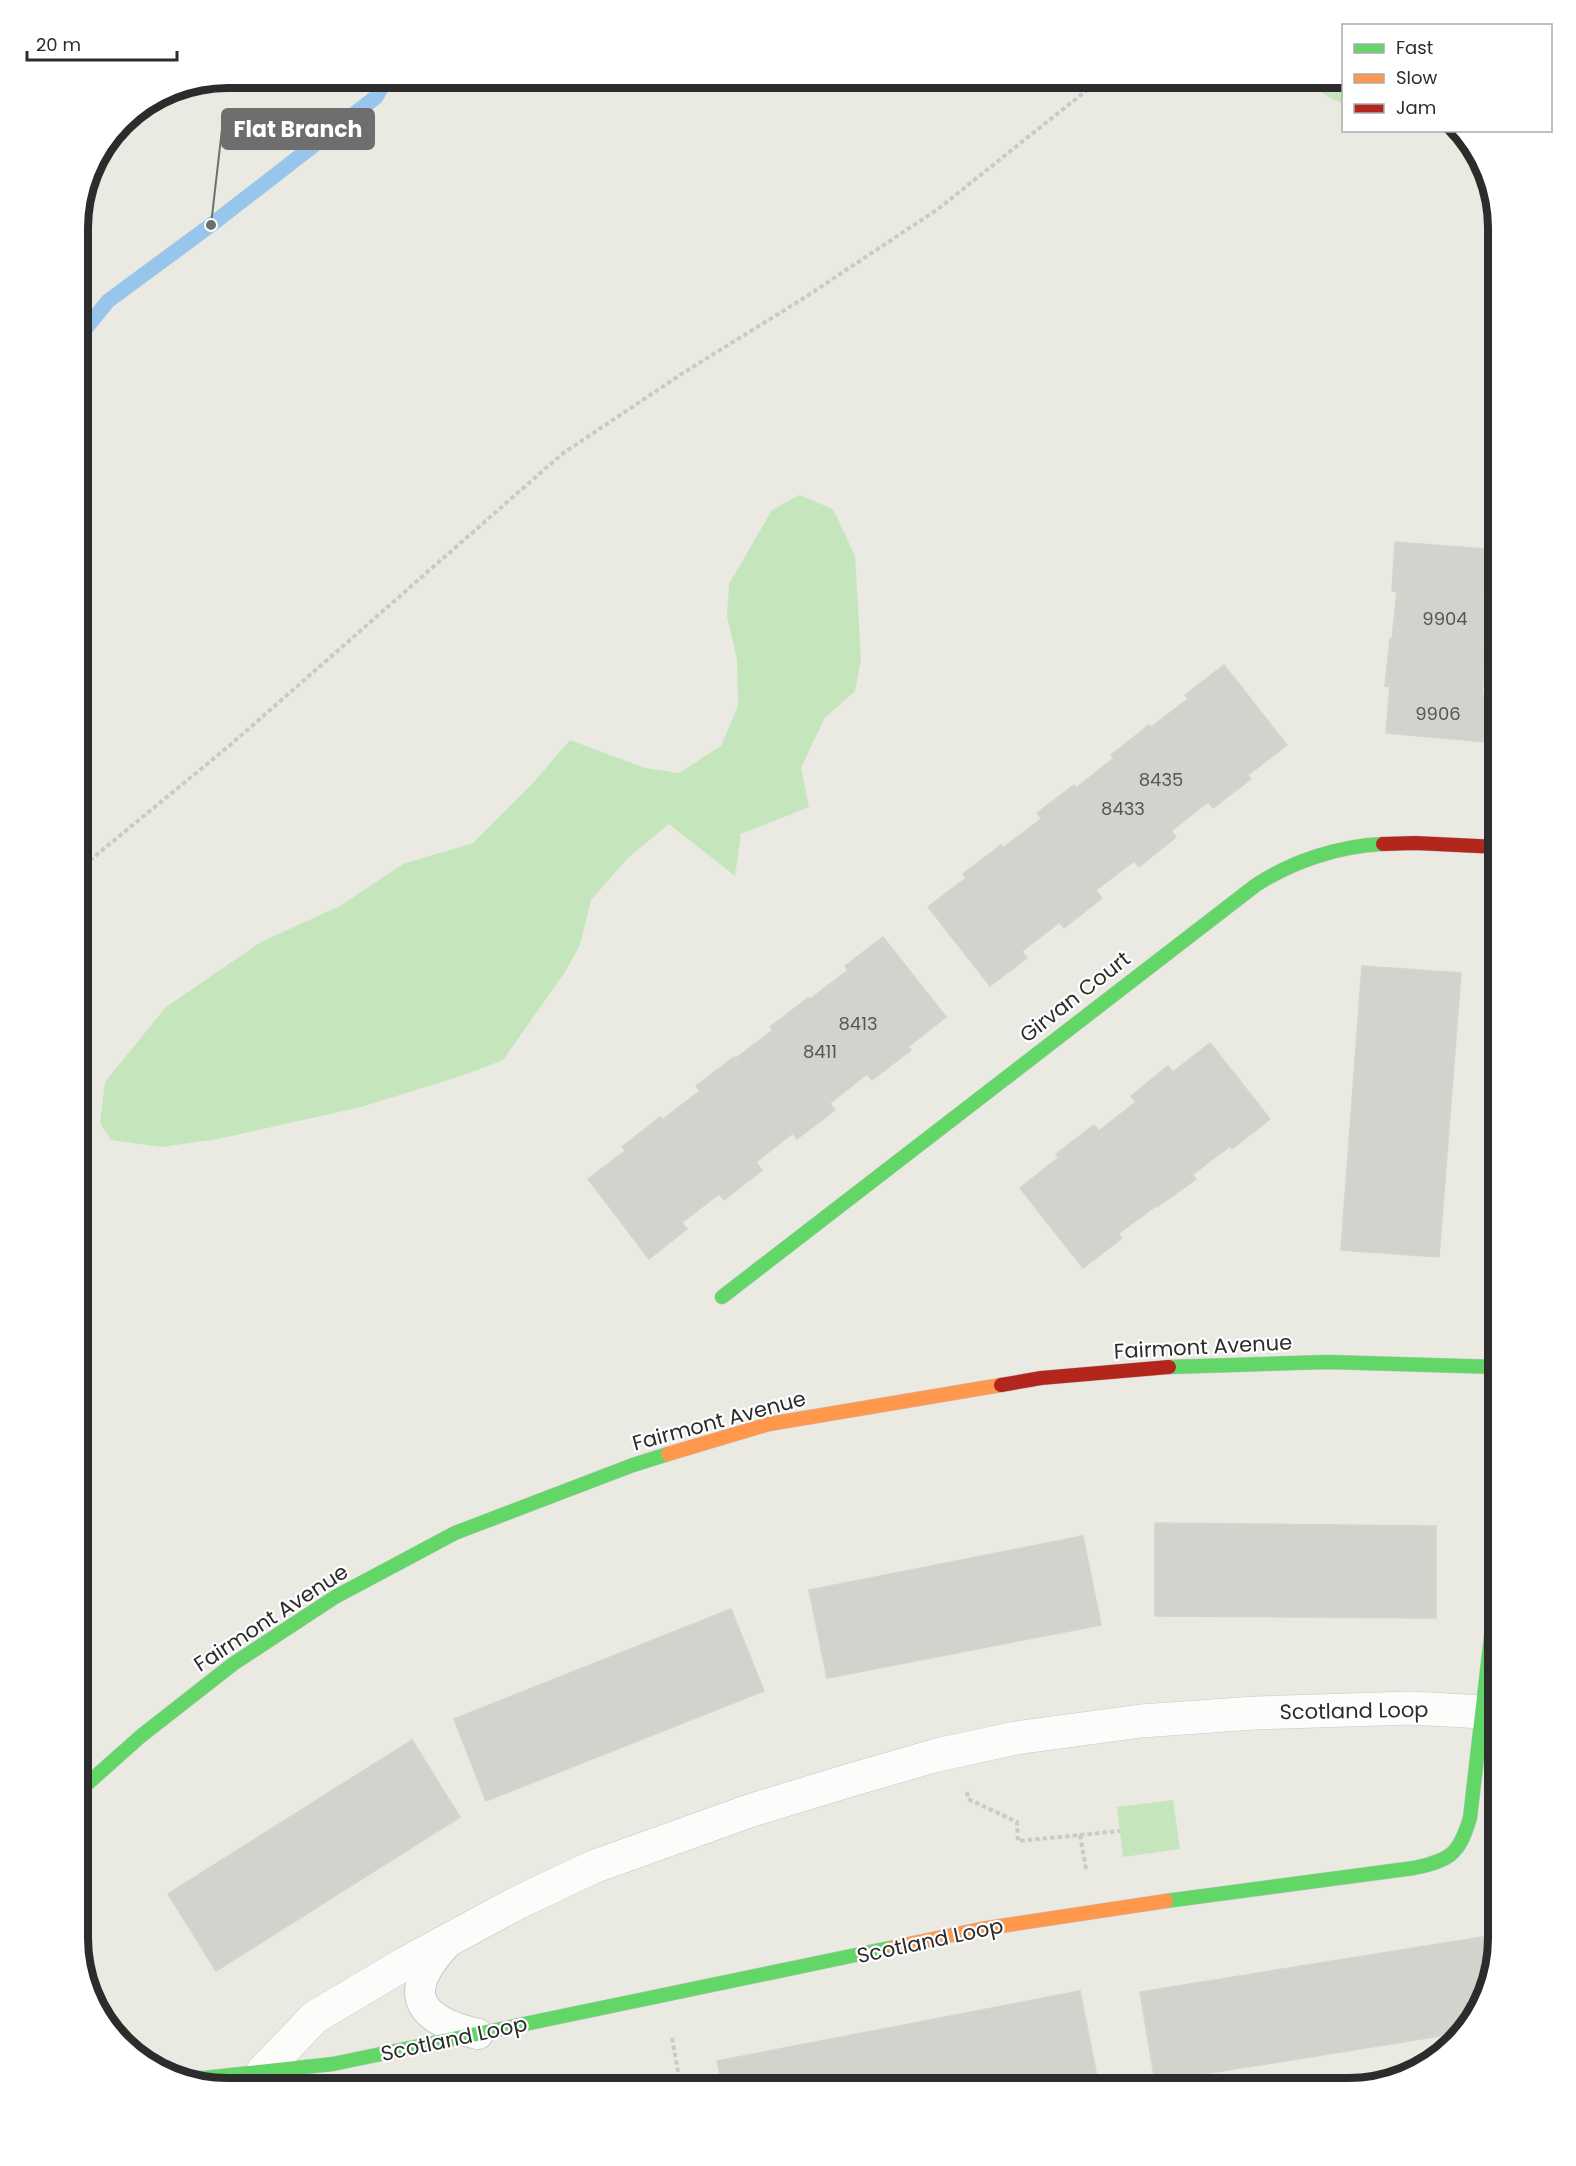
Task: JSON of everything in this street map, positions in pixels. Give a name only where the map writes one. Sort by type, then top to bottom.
[{"type":"street","name":"Girvan Court","points":[[722,1297],[1256,885],[1279,870],[1308,859],[1362,845],[1416,843],[1488,847]]},
{"type":"street","name":"Fairmont Avenue","points":[[88,1783],[141,1736],[233,1664],[335,1597],[455,1533],[633,1465],[747,1431],[781,1422],[1041,1378],[1173,1367],[1328,1362],[1488,1367]]},
{"type":"street","name":"Scotland Loop","points":[[216,2077],[333,2064],[981,1929],[1437,1863],[1455,1854],[1464,1838],[1470,1818],[1488,1667]]},
{"type":"street","name":"Scotland Loop","points":[[262,2071],[315,2017],[457,1934],[593,1867],[752,1810],[854,1779],[960,1750],[1016,1738],[1141,1721],[1255,1713],[1411,1708],[1483,1712]]},
{"type":"lane","points":[[457,1934],[433,1958],[421,1982],[421,1993],[424,2007],[439,2020],[454,2029],[478,2034]]},
{"type":"path","points":[[89,861],[229,746],[562,454],[938,209],[1088,89]]},
{"type":"path","points":[[960,1750],[968,1799],[1017,1822],[1018,1841],[1120,1831]]},
{"type":"path","points":[[665,1996],[679,2077]]},
{"type":"green space","points":[[1316,89],[1342,89],[1342,103]]},
{"type":"green space","points":[[799,495],[833,509],[855,556],[861,659],[855,691],[824,719],[801,768],[809,807],[741,834],[735,876],[669,824],[629,857],[591,900],[580,945],[565,972],[503,1060],[464,1075],[361,1107],[218,1139],[161,1147],[111,1140],[100,1123],[105,1082],[166,1007],[261,942],[340,906],[403,864],[473,843],[533,783],[570,740],[645,768],[679,773],[721,746],[738,706],[737,660],[727,616],[729,584],[772,510]]},
{"type":"green space","points":[[1173,1800],[1180,1849],[1123,1857],[1117,1807]]},
{"type":"building","points":[[1395,542],[1488,549],[1488,599],[1392,591]]},
{"type":"building","points":[[1397,591],[1488,598],[1488,647],[1392,639]]},
{"type":"building","points":[[1390,639],[1486,647],[1482,694],[1385,686]]},
{"type":"building","points":[[1224,665],[1287,745],[1248,775],[1185,695]]},
{"type":"building","points":[[1390,686],[1488,695],[1487,742],[1386,733]]},
{"type":"building","points":[[1188,699],[1251,779],[1213,808],[1150,728]]},
{"type":"building","points":[[1149,725],[1208,802],[1171,831],[1111,755]]},
{"type":"building","points":[[1114,758],[1176,837],[1139,867],[1076,788]]},
{"type":"building","points":[[1074,785],[1134,861],[1096,890],[1037,813]]},
{"type":"building","points":[[1041,819],[1102,898],[1064,928],[1003,848]]},
{"type":"building","points":[[1001,845],[1060,922],[1022,951],[963,874]]},
{"type":"building","points":[[966,878],[1027,958],[990,986],[928,907]]},
{"type":"building","points":[[883,937],[946,1017],[908,1047],[845,966]]},
{"type":"building","points":[[1362,966],[1461,973],[1439,1257],[1341,1250]]},
{"type":"building","points":[[848,970],[911,1050],[872,1080],[809,1000]]},
{"type":"building","points":[[808,998],[867,1074],[830,1103],[770,1027]]},
{"type":"building","points":[[773,1030],[835,1110],[797,1139],[735,1059]]},
{"type":"building","points":[[1210,1043],[1270,1119],[1232,1149],[1173,1072]]},
{"type":"building","points":[[734,1057],[793,1133],[756,1162],[696,1086]]},
{"type":"building","points":[[1168,1066],[1230,1146],[1193,1174],[1131,1096]]},
{"type":"building","points":[[700,1091],[762,1170],[724,1200],[662,1120]]},
{"type":"building","points":[[1136,1102],[1196,1179],[1157,1207],[1099,1131]]},
{"type":"building","points":[[660,1117],[719,1194],[681,1223],[622,1147]]},
{"type":"building","points":[[1094,1125],[1157,1205],[1118,1234],[1056,1154]]},
{"type":"building","points":[[625,1151],[687,1229],[649,1259],[588,1179]]},
{"type":"building","points":[[1058,1158],[1122,1238],[1083,1268],[1020,1188]]},
{"type":"building","points":[[1155,1523],[1436,1526],[1436,1618],[1155,1616]]},
{"type":"building","points":[[1083,1536],[1101,1625],[827,1678],[809,1590]]},
{"type":"building","points":[[731,1609],[764,1691],[486,1801],[454,1719]]},
{"type":"building","points":[[412,1740],[460,1817],[216,1971],[168,1894]]},
{"type":"building","points":[[1488,1936],[1483,1974],[1477,1991],[1469,2008],[1449,2034],[1181,2078],[1154,2078],[1140,1992]]},
{"type":"building","points":[[1080,1991],[1097,2078],[721,2077],[717,2061]]},
{"type":"waterway","points":[[89,325],[108,301],[211,225],[376,97],[381,89]]},
{"type":"traffic: fast","points":[[722,1297],[1256,885],[1270,876],[1317,856],[1366,845],[1383,844]]},
{"type":"traffic: fast","points":[[1169,1367],[1328,1362],[1488,1367]]},
{"type":"traffic: fast","points":[[88,1783],[141,1736],[233,1664],[335,1597],[455,1533],[633,1465],[668,1454]]},
{"type":"traffic: fast","points":[[1166,1901],[1414,1868],[1437,1862],[1452,1853],[1462,1840],[1470,1818],[1488,1662]]},
{"type":"traffic: fast","points":[[216,2077],[333,2064],[894,1947]]},
{"type":"traffic: slow","points":[[668,1454],[769,1424],[1001,1385]]},
{"type":"traffic: slow","points":[[894,1947],[981,1929],[1166,1901]]},
{"type":"traffic: jam","points":[[1383,844],[1488,847]]},
{"type":"traffic: jam","points":[[1001,1385],[1041,1378],[1169,1367]]},
{"type":"place","name":"Flat Branch","points":[[211,225]]}]
